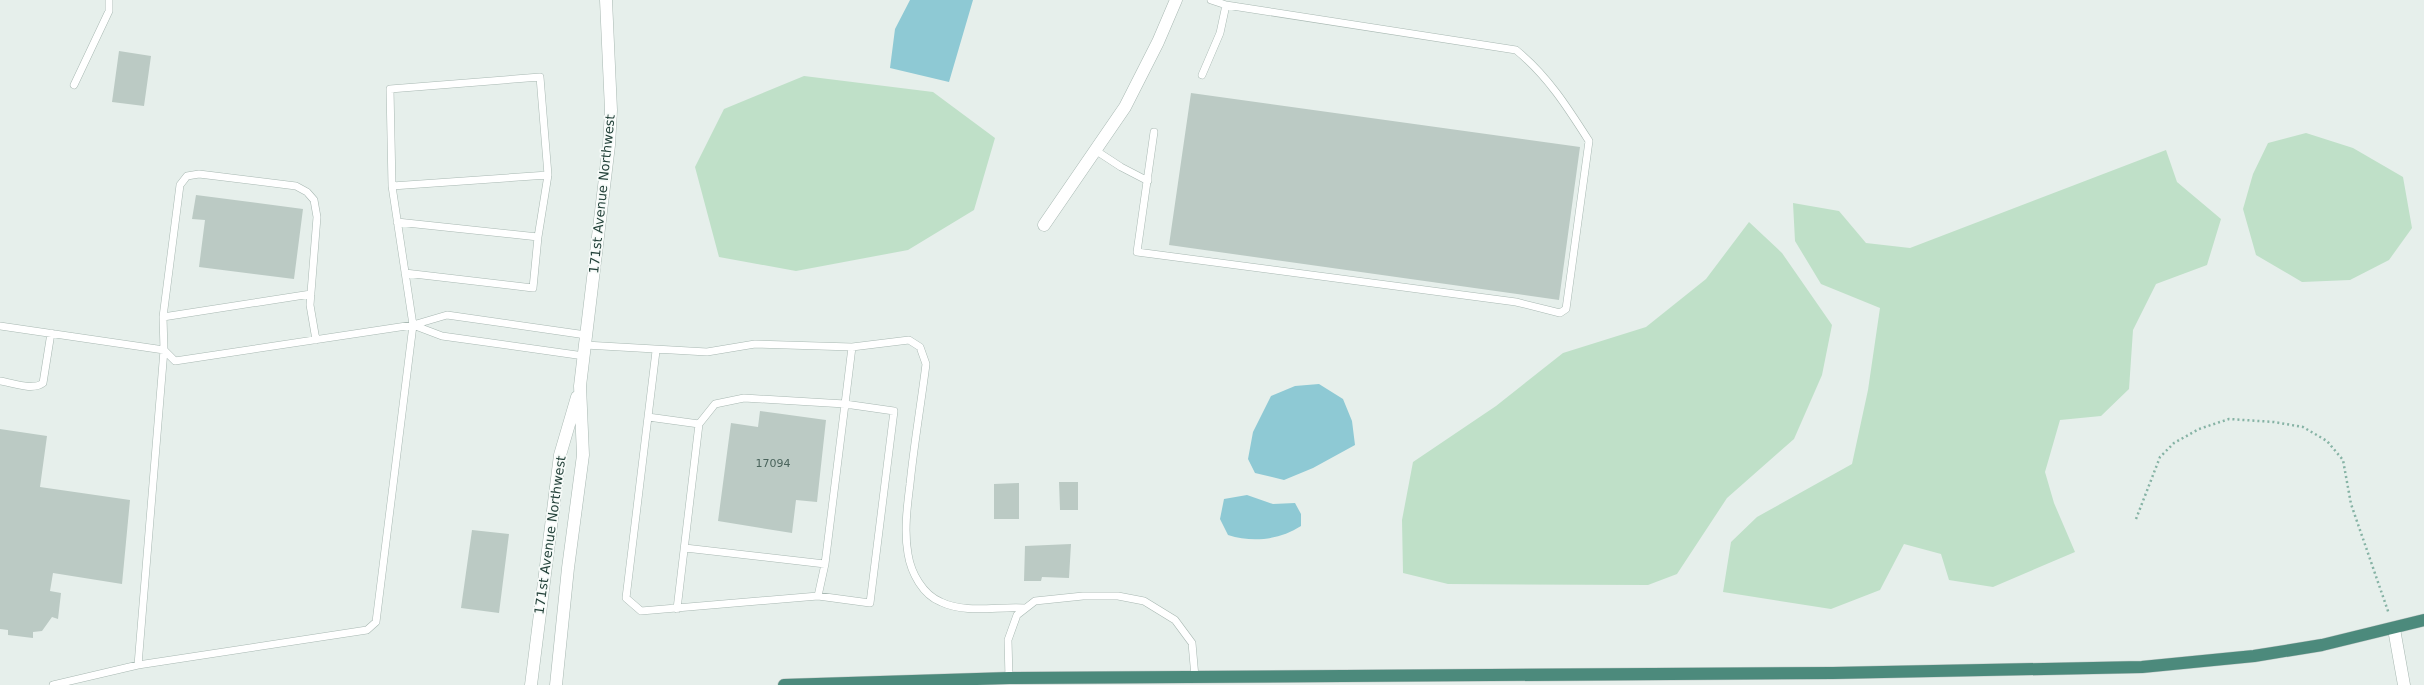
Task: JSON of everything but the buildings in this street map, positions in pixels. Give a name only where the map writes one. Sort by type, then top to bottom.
[{"type":"highway","points":[[784,685],[1009,678],[1833,673],[2142,667],[2254,656],[2322,645],[2424,620]]},
{"type":"street","name":"171st Avenue Northwest","points":[[531,685],[560,455],[580,386],[609,145],[611,110],[606,0]]},
{"type":"street","points":[[1044,225],[1125,106],[1158,42],[1176,0]]},
{"type":"street","name":"171st Avenue Northwest","points":[[556,685],[568,568],[583,454],[580,386]]},
{"type":"street","points":[[2394,628],[2404,685]]},
{"type":"lane","points":[[74,85],[109,11],[109,0]]},
{"type":"lane","points":[[1154,132],[1137,252],[1516,302],[1560,313],[1566,309],[1589,141],[1558,94],[1530,62],[1516,50],[1226,5],[1211,0]]},
{"type":"lane","points":[[1202,75],[1220,33],[1226,5]]},
{"type":"lane","points":[[53,685],[138,665],[367,630],[376,622],[413,325],[397,222],[392,186],[390,89],[540,77],[548,175],[538,237],[533,288],[405,273]]},
{"type":"lane","points":[[1095,150],[1121,168],[1148,181]]},
{"type":"lane","points":[[138,665],[164,350],[163,317],[180,185],[187,176],[199,174],[296,186],[307,192],[314,200],[317,217],[310,305],[316,340]]},
{"type":"lane","points":[[392,186],[548,175]]},
{"type":"lane","points":[[397,222],[538,237]]},
{"type":"lane","points":[[163,317],[311,294]]},
{"type":"lane","points":[[0,326],[164,350],[175,361],[413,325],[447,315],[585,345]]},
{"type":"lane","points":[[413,325],[442,336],[656,351],[707,352],[755,344],[852,347],[909,340],[920,347],[926,364],[907,511],[908,554],[917,579],[931,597],[954,607],[1025,608]]},
{"type":"lane","points":[[0,381],[32,386],[38,386],[43,383],[51,333]]},
{"type":"lane","points":[[818,596],[825,564],[852,347]]},
{"type":"lane","points":[[656,351],[626,598],[641,611],[678,609],[818,596],[870,604],[894,411],[845,404],[744,398],[715,404],[699,424],[678,609]]},
{"type":"lane","points":[[648,417],[699,424]]},
{"type":"lane","points":[[685,548],[825,564]]},
{"type":"lane","points":[[1009,678],[1008,640],[1018,615],[1035,601],[1083,596],[1118,596],[1144,601],[1175,620],[1192,643],[1195,677]]},
{"type":"path","points":[[2136,519],[2160,457],[2174,443],[2200,429],[2229,419],[2274,422],[2303,427],[2327,441],[2343,460],[2351,504],[2394,628]]},
{"type":"green space","points":[[804,76],[933,92],[995,138],[974,210],[908,250],[796,271],[719,257],[695,167],[724,109]]},
{"type":"green space","points":[[2306,133],[2353,148],[2403,177],[2412,228],[2389,260],[2350,280],[2302,282],[2256,255],[2243,209],[2253,174],[2268,143]]},
{"type":"green space","points":[[2166,150],[2177,182],[2221,219],[2207,265],[2156,284],[2133,330],[2129,389],[2101,416],[2060,420],[2045,472],[2054,503],[2075,552],[1993,587],[1949,580],[1941,554],[1904,544],[1880,590],[1831,609],[1723,592],[1731,542],[1757,517],[1852,464],[1868,390],[1880,308],[1821,284],[1795,241],[1793,203],[1839,211],[1866,243],[1910,248]]},
{"type":"green space","points":[[1749,222],[1782,253],[1832,325],[1822,375],[1794,439],[1727,498],[1677,574],[1648,585],[1448,584],[1403,573],[1402,520],[1413,462],[1496,406],[1563,353],[1646,327],[1706,279]]},
{"type":"water","points":[[910,0],[973,0],[949,82],[890,68],[895,29]]},
{"type":"water","points":[[1319,384],[1343,399],[1352,421],[1355,445],[1313,468],[1284,480],[1255,473],[1248,459],[1253,432],[1271,396],[1295,386]]},
{"type":"water","points":[[1247,495],[1273,504],[1295,503],[1301,514],[1301,526],[1293,531],[1266,539],[1247,539],[1228,535],[1220,519],[1224,499]]}]
